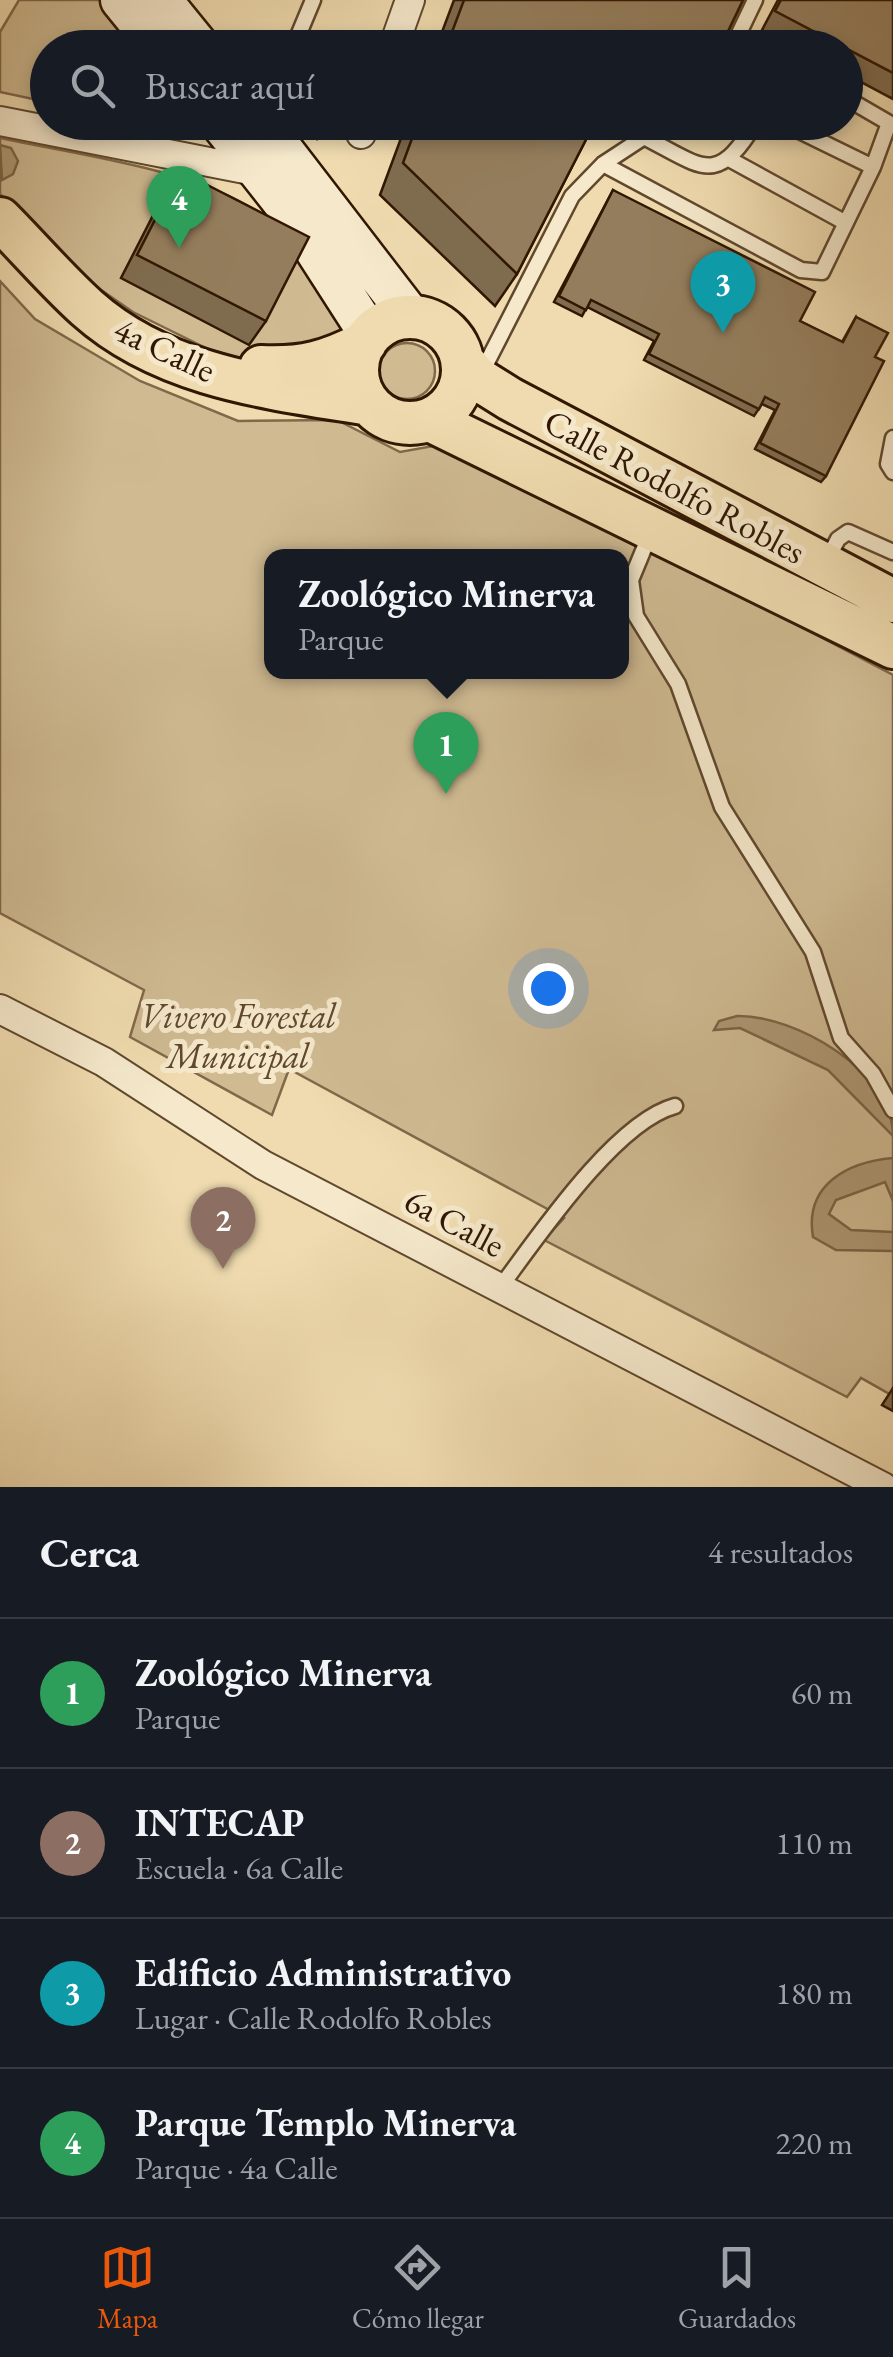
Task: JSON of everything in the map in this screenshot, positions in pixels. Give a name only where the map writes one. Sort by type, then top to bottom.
[{"type":"main road","points":[[121,0],[145,30]]},
{"type":"main road","points":[[166,2],[187,30]]},
{"type":"main road","points":[[234,140],[291,212],[367,339]]},
{"type":"main road","points":[[275,140],[410,316]]},
{"type":"main road","name":"4a Calle","points":[[0,204],[108,305],[161,337],[208,357],[238,365],[300,369],[326,363],[367,339]]},
{"type":"main road","name":"4a Calle","points":[[0,219],[88,309],[128,338],[219,376],[369,404]]},
{"type":"main road","points":[[410,316],[426,319],[451,335],[471,370],[457,396],[430,420],[397,422],[369,404],[357,369],[367,339],[381,325],[410,316]]},
{"type":"main road","name":"Calle Rodolfo Robles","points":[[471,370],[893,600]]},
{"type":"main road","name":"Calle Rodolfo Robles","points":[[430,420],[893,648]]},
{"type":"street","points":[[399,30],[410,0]]},
{"type":"street","points":[[0,121],[30,127]]},
{"type":"street","points":[[97,140],[260,172]]},
{"type":"street","name":"6a Calle","points":[[0,1008],[104,1062],[262,1165],[883,1487]]},
{"type":"lane","points":[[300,30],[312,0]]},
{"type":"lane","points":[[744,30],[755,0]]},
{"type":"lane","points":[[603,164],[814,273],[822,272],[889,123],[863,108]]},
{"type":"lane","points":[[471,370],[572,196],[603,164],[639,140]]},
{"type":"lane","points":[[650,140],[692,162],[713,167],[732,160],[745,140]]},
{"type":"lane","points":[[817,140],[872,167]]},
{"type":"lane","points":[[732,160],[846,223]]},
{"type":"lane","points":[[893,438],[888,464],[893,472]]},
{"type":"lane","points":[[653,529],[636,560],[631,580],[636,616],[678,684],[722,806],[813,952],[841,1038],[873,1074],[893,1110]]},
{"type":"lane","points":[[824,565],[838,539],[848,532],[893,552]]},
{"type":"lane","points":[[499,1288],[570,1193],[623,1137],[653,1112],[675,1106]]},
{"type":"green space","points":[[19,0],[105,0],[131,30],[30,30],[30,98],[0,92],[0,32]]},
{"type":"green space","points":[[0,138],[172,175],[237,200],[273,225],[305,263],[346,316],[344,337],[246,360],[208,349],[133,312],[94,285],[0,194]]},
{"type":"green space","name":"Vivero Forestal Municipal","points":[[0,281],[35,319],[140,381],[238,421],[337,420],[400,452],[450,443],[893,675],[893,1396],[861,1378],[847,1397],[544,1240],[564,1218],[289,1069],[272,1115],[130,1037],[144,990],[0,913]]},
{"type":"green space","points":[[407,343],[427,351],[435,371],[427,391],[407,399],[387,391],[379,371],[387,351]]},
{"type":"shaded area","points":[[0,145],[11,148],[18,161],[13,174],[2,180]]},
{"type":"shaded area","points":[[737,1016],[786,1025],[837,1051],[877,1090],[889,1112],[893,1136],[828,1070],[740,1028],[714,1030],[719,1021]]},
{"type":"shaded area","points":[[893,1158],[893,1201],[885,1182],[836,1200],[829,1214],[851,1230],[893,1232],[893,1251],[836,1250],[813,1237],[815,1203],[832,1180],[860,1165]]},
{"type":"building","points":[[464,0],[743,0],[729,30],[453,30]]},
{"type":"building","points":[[781,0],[893,0],[893,73],[863,57],[863,30],[811,30],[775,11]]},
{"type":"building","points":[[411,140],[586,140],[517,274],[403,163]]},
{"type":"building","points":[[180,171],[309,237],[266,321],[137,255]]},
{"type":"building","points":[[613,190],[815,292],[800,321],[843,342],[856,317],[888,333],[875,357],[884,361],[826,476],[760,443],[779,404],[765,397],[759,409],[649,354],[659,334],[591,300],[586,310],[559,296]]},
{"type":"place","name":"Parque Templo Minerva","points":[[179,248]]},
{"type":"place","name":"Edificio Administrativo","points":[[723,333]]},
{"type":"place","name":"Zoológico Minerva","points":[[446,794]]},
{"type":"place","name":"INTECAP","points":[[223,1269]]}]
